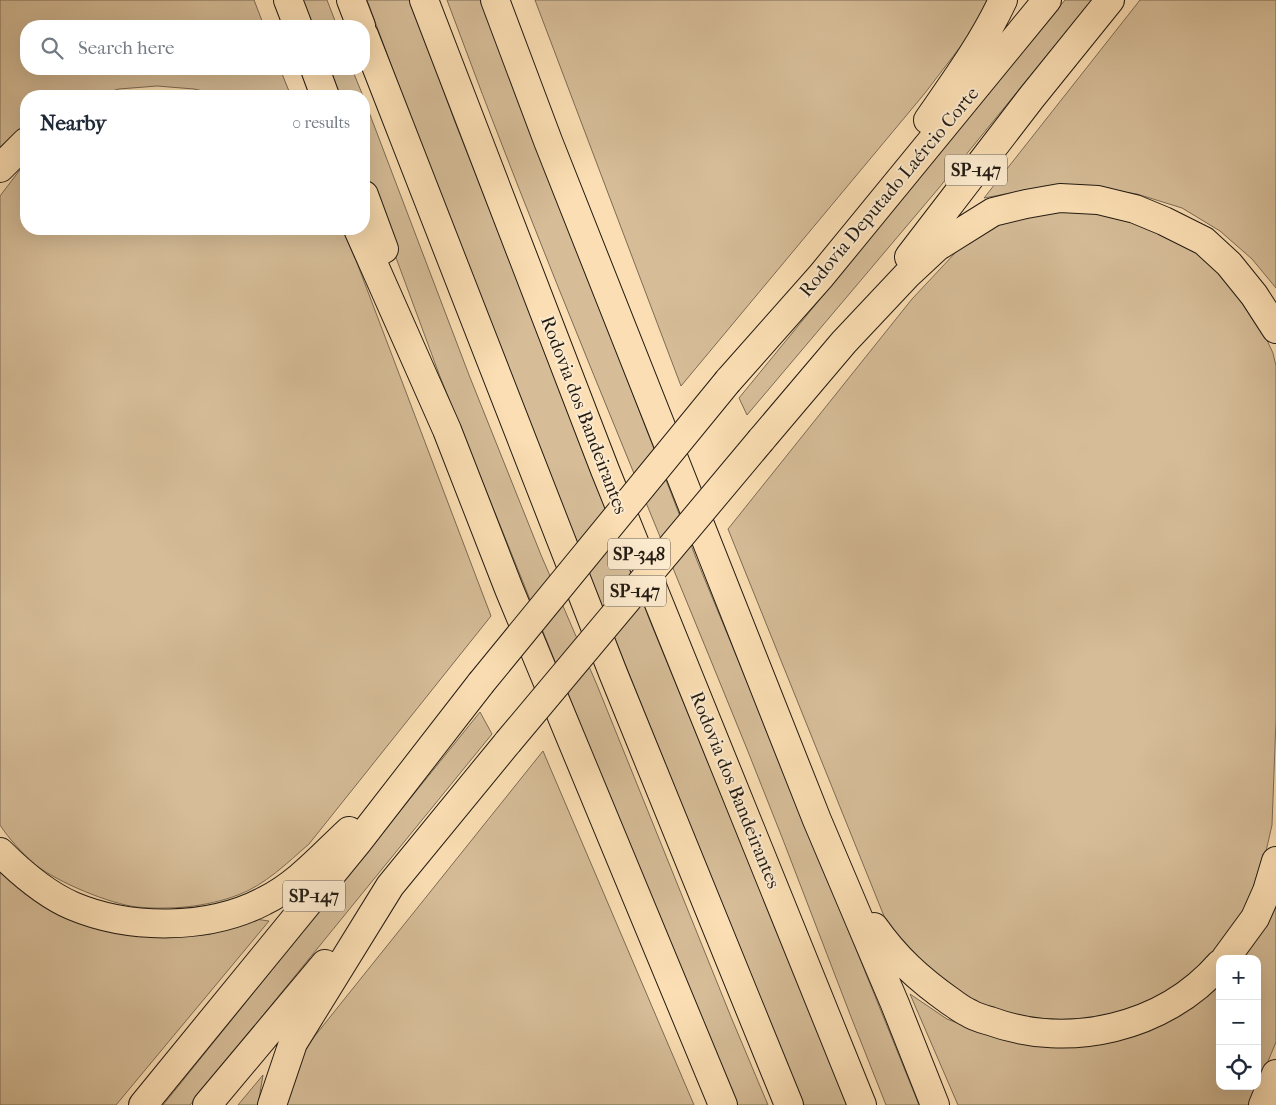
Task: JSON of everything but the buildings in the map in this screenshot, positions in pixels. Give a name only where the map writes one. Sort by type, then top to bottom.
[{"type":"highway","points":[[288,0],[296,20]]},
{"type":"highway","points":[[351,0],[359,20]]},
{"type":"highway","name":"Rodovia dos Bandeirantes","points":[[424,0],[605,470],[862,1105]]},
{"type":"highway","points":[[495,0],[548,141],[817,820],[895,1004],[935,1105]]},
{"type":"highway","points":[[511,0],[548,141]]},
{"type":"highway","points":[[821,276],[968,62],[992,23],[1003,0]]},
{"type":"highway","name":"Rodovia Deputado Laércio Corte","points":[[410,775],[482,683],[728,381],[821,276],[1047,0]]},
{"type":"highway","name":"SP-147","points":[[207,1105],[508,742],[844,342],[1031,98],[1110,0]]},
{"type":"highway","points":[[370,50],[613,674],[788,1105]]},
{"type":"highway","points":[[317,75],[323,90]]},
{"type":"highway","points":[[0,168],[20,148]]},
{"type":"highway","points":[[844,342],[908,274],[937,247],[965,228],[993,212],[1060,198],[1098,200],[1135,208],[1204,242],[1229,264],[1254,295],[1276,329]]},
{"type":"highway","points":[[370,211],[447,430],[509,589],[723,1105]]},
{"type":"highway","points":[[361,235],[447,430]]},
{"type":"highway","points":[[0,852],[18,870],[41,888],[72,906],[137,923],[168,924],[202,921],[238,912],[264,901],[294,882],[410,775]]},
{"type":"highway","name":"SP-147","points":[[143,1105],[357,844],[410,775]]},
{"type":"highway","points":[[817,820],[870,922],[889,949],[911,972],[969,1014],[1028,1032],[1059,1035],[1117,1028],[1152,1014],[1182,998],[1206,980],[1216,969]]},
{"type":"highway","points":[[1228,955],[1255,918],[1267,891],[1276,861]]},
{"type":"highway","points":[[272,1105],[293,1043],[390,886]]},
{"type":"highway","points":[[687,1017],[707,1105]]},
{"type":"highway","points":[[1263,1105],[1276,1074]]},
{"type":"shaded area","points":[[0,0],[254,0],[262,20],[20,20],[20,75],[282,75],[289,90],[198,90],[157,86],[115,90],[20,90],[20,135],[0,153]]},
{"type":"shaded area","points":[[300,0],[327,0],[335,20],[308,20]]},
{"type":"shaded area","points":[[367,0],[410,0],[455,122],[650,621],[849,1105],[804,1105],[526,416]]},
{"type":"shaded area","points":[[447,0],[481,0],[698,563],[919,1105],[886,1105],[765,793],[594,376],[482,94]]},
{"type":"shaded area","points":[[535,0],[991,0],[977,25],[925,93],[681,386]]},
{"type":"shaded area","points":[[1065,0],[1092,0],[938,189],[747,415],[739,398]]},
{"type":"shaded area","points":[[1140,0],[1276,0],[1276,288],[1252,259],[1220,231],[1182,208],[1137,194],[1091,187],[1048,186],[984,198]]},
{"type":"shaded area","points":[[328,75],[354,75],[361,90],[334,90]]},
{"type":"shaded area","points":[[370,115],[469,375],[541,555],[597,685],[768,1105],[734,1105],[439,374],[370,187]]},
{"type":"shaded area","points":[[19,171],[20,235],[345,235],[491,616],[309,844],[275,873],[248,891],[226,899],[201,905],[175,908],[137,907],[113,902],[70,885],[45,872],[16,846],[0,825],[0,196]]},
{"type":"shaded area","points":[[1063,209],[1099,211],[1139,222],[1203,255],[1255,315],[1273,353],[1276,366],[1276,720],[1272,825],[1262,869],[1247,909],[1197,975],[1135,1009],[1071,1025],[985,1010],[926,974],[888,926],[728,529],[912,299],[956,252],[985,229],[1022,215]]},
{"type":"shaded area","points":[[480,712],[492,734],[190,1105],[163,1105]]},
{"type":"shaded area","points":[[543,751],[694,1105],[280,1105],[293,1067],[314,1037]]},
{"type":"shaded area","points":[[0,865],[173,937],[210,934],[255,919],[269,921],[116,1105],[0,1105]]},
{"type":"shaded area","points":[[1276,907],[1276,1042],[1261,1078],[1261,955],[1243,955],[1259,936]]},
{"type":"shaded area","points":[[1216,984],[1216,1090],[1256,1090],[1250,1105],[958,1105],[910,994],[947,1019],[986,1034],[1026,1044],[1072,1047],[1112,1040]]},
{"type":"shaded area","points":[[263,1075],[258,1105],[238,1105]]}]
